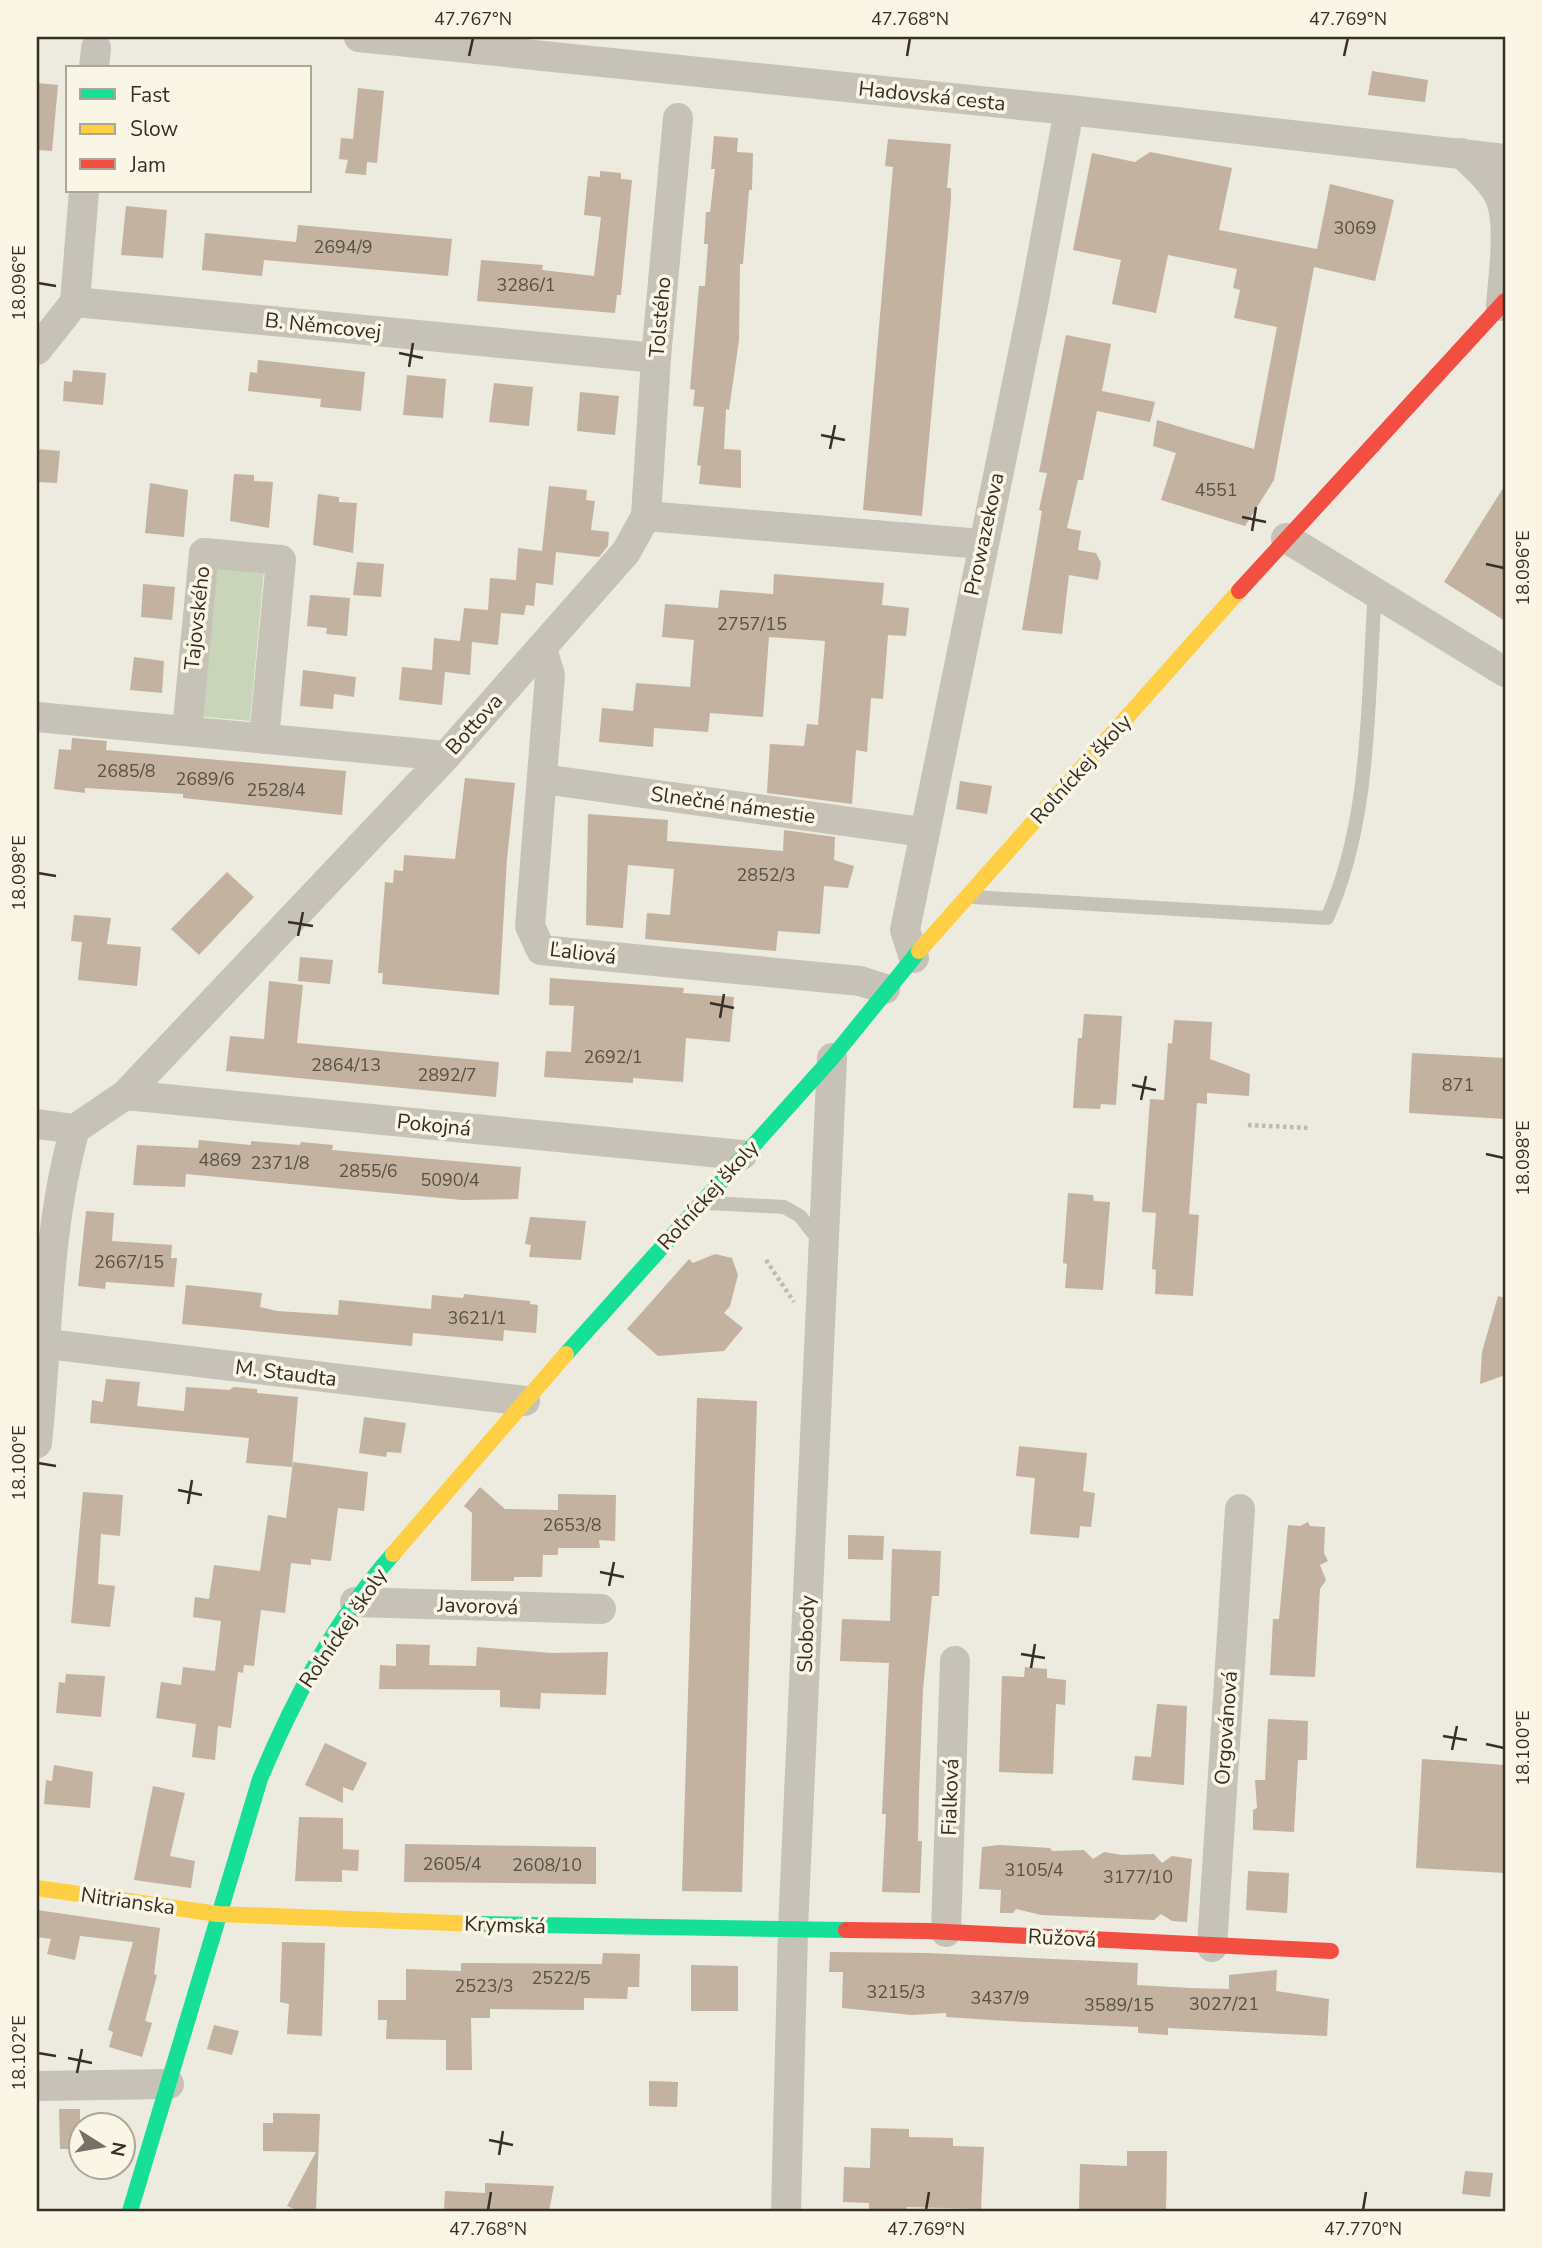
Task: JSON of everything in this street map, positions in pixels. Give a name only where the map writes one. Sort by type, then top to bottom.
[{"type":"main road","name":"Roľníckej školy","points":[[130,2211],[260,1779],[285,1719],[321,1653],[355,1602],[525,1401],[832,1058],[885,989],[1286,538],[1504,304]]},
{"type":"main road","name":"Nitrianska","points":[[37,1888],[218,1914]]},
{"type":"main road","name":"Krymská","points":[[218,1914],[551,1927],[793,1929]]},
{"type":"main road","name":"Ružová","points":[[793,1929],[946,1932],[1331,1951]]},
{"type":"street","name":"Hadovská cesta","points":[[359,37],[1069,110],[1505,159]]},
{"type":"street","name":"Prowazekova","points":[[914,958],[905,930],[1033,305],[1069,110]]},
{"type":"street","name":"Tolstého","points":[[646,516],[656,358],[678,118]]},
{"type":"street","points":[[1461,153],[1484,175],[1502,203],[1504,304]]},
{"type":"street","points":[[37,350],[75,302],[84,192]]},
{"type":"street","name":"B. Němcovej","points":[[75,302],[656,358]]},
{"type":"street","points":[[646,516],[982,544]]},
{"type":"street","name":"Bottova","points":[[75,1129],[125,1095],[446,756],[626,552],[646,516]]},
{"type":"street","points":[[1286,538],[1505,672]]},
{"type":"street","name":"Tajovského","points":[[187,731],[204,553],[281,560],[264,739]]},
{"type":"street","name":"Ľaliová","points":[[542,649],[550,674],[530,926],[541,950],[860,981],[885,989]]},
{"type":"street","points":[[37,717],[446,756]]},
{"type":"street","name":"Slnečné námestie","points":[[542,779],[923,832]]},
{"type":"street","name":"Slobody","points":[[786,2211],[793,1929],[832,1058]]},
{"type":"street","name":"Pokojná","points":[[125,1095],[742,1156]]},
{"type":"street","points":[[37,1124],[75,1129],[67,1159],[52,1264],[37,1443]]},
{"type":"street","name":"M. Staudta","points":[[43,1362],[525,1401]]},
{"type":"street","name":"Orgovánová","points":[[1212,1947],[1240,1508]]},
{"type":"street","name":"Javorová","points":[[355,1602],[601,1609]]},
{"type":"street","name":"Fialková","points":[[946,1932],[955,1661]]},
{"type":"street","points":[[37,2086],[169,2084]]},
{"type":"lane","points":[[968,897],[1327,918],[1344,881],[1362,778],[1375,590]]},
{"type":"lane","points":[[701,1202],[783,1207],[800,1216],[822,1245]]},
{"type":"path","points":[[1248,1125],[1310,1128]]},
{"type":"path","points":[[766,1260],[795,1303]]},
{"type":"green space","points":[[211,566],[264,570],[250,721],[197,716]]},
{"type":"building","points":[[1372,71],[1428,80],[1425,102],[1368,95]]},
{"type":"building","points":[[37,83],[58,85],[52,151],[37,150]]},
{"type":"building","points":[[358,88],[384,91],[377,163],[367,162],[366,175],[345,173],[348,160],[339,159],[341,138],[353,139]]},
{"type":"building","points":[[714,136],[738,138],[737,152],[753,153],[752,190],[749,190],[743,264],[740,264],[739,340],[729,410],[726,409],[724,449],[741,450],[741,488],[699,484],[701,466],[697,465],[704,407],[693,406],[695,390],[690,389],[699,286],[705,286],[708,244],[704,244],[706,212],[710,212],[715,169],[711,169]]},
{"type":"building","points":[[888,139],[951,144],[947,188],[951,188],[951,200],[922,516],[863,510],[893,167],[885,166]]},
{"type":"building","points":[[1150,152],[1232,168],[1219,230],[1317,249],[1330,184],[1394,200],[1375,281],[1314,267],[1274,480],[1245,526],[1161,500],[1176,453],[1153,446],[1157,420],[1254,449],[1277,327],[1234,318],[1240,290],[1233,288],[1237,269],[1168,255],[1156,313],[1112,304],[1121,260],[1073,250],[1092,153],[1135,162]]},
{"type":"building","points":[[600,171],[621,173],[621,179],[632,180],[621,295],[617,295],[615,313],[477,301],[481,260],[543,265],[542,270],[594,276],[601,217],[584,215],[588,176],[600,177]]},
{"type":"building","points":[[126,206],[167,210],[163,258],[121,255]]},
{"type":"building","points":[[298,225],[452,239],[448,276],[264,260],[262,276],[202,270],[205,233],[296,242]]},
{"type":"building","points":[[1066,335],[1111,344],[1102,391],[1155,402],[1150,422],[1097,411],[1083,480],[1078,480],[1067,528],[1081,531],[1078,550],[1096,553],[1101,563],[1098,580],[1069,575],[1062,634],[1022,630],[1047,473],[1039,472]]},
{"type":"building","points":[[258,360],[365,372],[361,411],[320,407],[321,399],[248,391],[250,372],[257,373]]},
{"type":"building","points":[[73,370],[106,373],[103,405],[63,401],[64,381],[72,382]]},
{"type":"building","points":[[407,375],[446,379],[443,418],[403,415]]},
{"type":"building","points":[[494,383],[533,387],[529,426],[489,422]]},
{"type":"building","points":[[580,392],[619,396],[615,435],[577,431]]},
{"type":"building","points":[[37,449],[60,451],[57,483],[37,482]]},
{"type":"building","points":[[234,474],[254,475],[254,481],[273,482],[269,528],[230,521]]},
{"type":"building","points":[[150,483],[188,490],[184,537],[145,533]]},
{"type":"building","points":[[1505,485],[1505,621],[1444,582]]},
{"type":"building","points":[[549,486],[587,490],[586,500],[595,501],[591,530],[609,532],[608,546],[599,557],[556,552],[553,585],[536,583],[534,606],[526,605],[524,615],[501,613],[498,645],[472,642],[470,675],[445,672],[442,705],[399,700],[402,667],[432,670],[434,638],[460,641],[464,608],[488,610],[490,578],[516,580],[518,548],[542,551]]},
{"type":"building","points":[[318,494],[339,497],[339,502],[357,503],[353,553],[313,545]]},
{"type":"building","points":[[357,562],[384,564],[381,597],[353,595]]},
{"type":"building","points":[[774,574],[884,583],[882,605],[909,608],[906,636],[888,635],[883,699],[871,698],[867,752],[856,750],[852,804],[767,793],[770,744],[804,746],[807,724],[818,725],[825,641],[769,637],[763,717],[710,713],[708,732],[654,728],[653,747],[599,742],[602,708],[633,711],[636,683],[690,687],[694,640],[662,637],[665,604],[718,608],[720,590],[773,594]]},
{"type":"building","points":[[143,584],[175,587],[172,620],[141,617]]},
{"type":"building","points":[[310,595],[350,598],[347,636],[326,634],[327,628],[307,626]]},
{"type":"building","points":[[134,657],[164,661],[162,693],[130,690]]},
{"type":"building","points":[[303,670],[356,677],[354,697],[334,694],[333,709],[300,706]]},
{"type":"building","points":[[72,738],[107,741],[106,750],[346,771],[342,815],[183,798],[183,794],[85,788],[85,793],[54,789],[59,749],[71,750]]},
{"type":"building","points":[[465,778],[515,783],[507,859],[499,995],[382,984],[383,973],[378,973],[385,882],[393,883],[394,870],[403,871],[404,855],[455,859]]},
{"type":"building","points":[[960,781],[992,786],[987,814],[956,809]]},
{"type":"building","points":[[588,814],[668,820],[667,841],[783,851],[784,830],[835,837],[834,860],[854,866],[848,888],[824,886],[820,934],[778,931],[776,951],[645,939],[647,913],[670,915],[674,869],[628,865],[623,928],[586,925]]},
{"type":"building","points":[[227,872],[254,897],[199,955],[171,929]]},
{"type":"building","points":[[74,915],[111,918],[107,944],[141,947],[137,986],[78,980],[82,942],[71,941]]},
{"type":"building","points":[[300,957],[333,960],[330,984],[298,981]]},
{"type":"building","points":[[550,978],[684,988],[683,993],[734,997],[730,1042],[686,1038],[683,1082],[633,1078],[633,1083],[544,1077],[546,1051],[571,1052],[574,1006],[549,1005]]},
{"type":"building","points":[[269,981],[303,985],[297,1043],[499,1062],[496,1097],[226,1071],[230,1036],[264,1039]]},
{"type":"building","points":[[1084,1014],[1122,1016],[1116,1105],[1101,1104],[1100,1109],[1073,1108],[1078,1038],[1082,1038]]},
{"type":"building","points":[[1174,1020],[1212,1022],[1210,1059],[1250,1074],[1249,1096],[1207,1093],[1207,1104],[1197,1103],[1189,1214],[1199,1215],[1193,1296],[1155,1294],[1156,1270],[1152,1269],[1156,1213],[1142,1212],[1150,1099],[1164,1100],[1168,1043],[1172,1044]]},
{"type":"building","points":[[1412,1053],[1505,1058],[1505,1119],[1409,1113]]},
{"type":"building","points":[[199,1140],[251,1145],[251,1141],[300,1145],[301,1142],[333,1145],[332,1150],[521,1167],[518,1199],[462,1200],[186,1174],[185,1187],[133,1185],[137,1145],[198,1148]]},
{"type":"building","points":[[1068,1193],[1093,1195],[1094,1201],[1110,1202],[1103,1290],[1065,1288],[1067,1264],[1063,1263]]},
{"type":"building","points":[[86,1211],[114,1213],[112,1241],[172,1245],[171,1258],[177,1258],[174,1287],[106,1282],[105,1289],[78,1286]]},
{"type":"building","points":[[530,1217],[586,1221],[581,1260],[529,1257],[531,1245],[525,1244]]},
{"type":"building","points":[[715,1254],[732,1258],[738,1275],[730,1306],[724,1313],[743,1328],[724,1351],[658,1356],[627,1329],[689,1259],[693,1263]]},
{"type":"building","points":[[186,1285],[262,1293],[260,1307],[277,1311],[338,1315],[339,1300],[431,1309],[432,1295],[463,1298],[464,1294],[530,1301],[530,1304],[538,1305],[536,1333],[504,1330],[503,1341],[413,1333],[412,1346],[182,1324]]},
{"type":"building","points":[[1498,1296],[1505,1298],[1505,1375],[1480,1384],[1482,1352]]},
{"type":"building","points":[[106,1379],[140,1382],[137,1406],[184,1411],[186,1387],[257,1389],[257,1393],[298,1397],[292,1467],[246,1463],[249,1438],[90,1423],[92,1400],[103,1402]]},
{"type":"building","points":[[697,1398],[757,1401],[742,1892],[682,1891]]},
{"type":"building","points":[[364,1417],[406,1423],[401,1453],[387,1452],[386,1457],[359,1453]]},
{"type":"building","points":[[1019,1446],[1087,1453],[1083,1491],[1095,1493],[1091,1527],[1080,1526],[1079,1538],[1030,1534],[1035,1478],[1016,1476]]},
{"type":"building","points":[[293,1462],[368,1472],[364,1511],[338,1508],[331,1561],[311,1559],[311,1565],[291,1563],[285,1613],[261,1610],[254,1666],[244,1665],[243,1673],[238,1672],[231,1728],[218,1726],[215,1760],[192,1757],[196,1724],[156,1718],[161,1682],[181,1685],[183,1667],[215,1671],[221,1621],[193,1617],[195,1597],[209,1599],[214,1565],[260,1571],[268,1515],[286,1518]]},
{"type":"building","points":[[480,1487],[505,1509],[558,1510],[558,1494],[616,1495],[615,1541],[599,1540],[600,1548],[558,1548],[558,1555],[543,1555],[542,1577],[514,1577],[514,1581],[471,1581],[472,1513],[464,1506]]},
{"type":"building","points":[[83,1492],[123,1495],[120,1536],[101,1534],[98,1584],[115,1586],[110,1627],[71,1623]]},
{"type":"building","points":[[1308,1522],[1310,1526],[1325,1527],[1324,1553],[1328,1561],[1320,1565],[1326,1580],[1320,1589],[1315,1677],[1270,1675],[1273,1619],[1279,1619],[1288,1525],[1300,1526]]},
{"type":"building","points":[[848,1535],[884,1536],[883,1560],[848,1559]]},
{"type":"building","points":[[892,1549],[941,1551],[939,1596],[932,1596],[923,1690],[918,1841],[922,1841],[920,1893],[882,1892],[886,1814],[882,1814],[889,1663],[840,1661],[842,1619],[890,1621]]},
{"type":"building","points":[[396,1644],[430,1645],[429,1665],[476,1666],[477,1647],[551,1653],[608,1652],[606,1695],[541,1693],[540,1709],[500,1707],[500,1690],[379,1689],[380,1665],[396,1666]]},
{"type":"building","points":[[1025,1667],[1047,1669],[1047,1678],[1066,1680],[1065,1705],[1056,1704],[1053,1774],[999,1772],[1002,1676],[1024,1677]]},
{"type":"building","points":[[66,1674],[105,1676],[101,1717],[56,1713],[59,1682],[65,1683]]},
{"type":"building","points":[[1157,1704],[1187,1706],[1184,1785],[1132,1780],[1135,1756],[1151,1757]]},
{"type":"building","points":[[1268,1719],[1308,1721],[1307,1760],[1298,1760],[1294,1832],[1253,1830],[1253,1810],[1257,1808],[1255,1780],[1265,1780]]},
{"type":"building","points":[[325,1743],[367,1763],[353,1791],[343,1787],[343,1803],[305,1785]]},
{"type":"building","points":[[1422,1759],[1505,1765],[1505,1873],[1416,1868]]},
{"type":"building","points":[[54,1765],[93,1772],[90,1808],[44,1804],[46,1780],[52,1781]]},
{"type":"building","points":[[153,1786],[185,1793],[170,1856],[195,1861],[191,1888],[134,1880]]},
{"type":"building","points":[[299,1817],[343,1818],[343,1849],[359,1850],[358,1871],[342,1870],[342,1882],[295,1881]]},
{"type":"building","points":[[405,1844],[596,1847],[596,1884],[404,1882]]},
{"type":"building","points":[[999,1845],[1050,1848],[1052,1851],[1084,1850],[1093,1859],[1104,1852],[1122,1855],[1154,1854],[1162,1863],[1172,1856],[1192,1859],[1187,1922],[1172,1921],[1161,1914],[1154,1920],[1041,1915],[1016,1909],[1013,1913],[1000,1913],[1001,1890],[979,1889],[982,1847]]},
{"type":"building","points":[[1248,1871],[1289,1873],[1287,1913],[1246,1910]]},
{"type":"building","points":[[37,1910],[160,1928],[154,1974],[157,1975],[145,2021],[152,2023],[142,2057],[109,2047],[113,2032],[108,2030],[133,1942],[80,1936],[75,1960],[47,1954],[51,1939],[37,1937]]},
{"type":"building","points":[[282,1942],[325,1943],[322,2036],[287,2034],[289,2004],[280,2002]]},
{"type":"building","points":[[830,1952],[927,1953],[1138,1963],[1137,1985],[1190,1988],[1229,1989],[1229,1975],[1277,1970],[1276,1991],[1329,1999],[1327,2036],[1168,2028],[1168,2035],[1138,2033],[1138,2027],[946,2017],[946,2013],[912,2015],[842,2008],[843,1972],[829,1972]]},
{"type":"building","points":[[603,1953],[640,1954],[639,1987],[628,1987],[627,1999],[584,1998],[584,2010],[490,2009],[490,2018],[471,2018],[472,2070],[446,2070],[446,2040],[386,2039],[387,2020],[378,2020],[378,2000],[406,2000],[406,1969],[461,1971],[461,1963],[602,1964]]},
{"type":"building","points":[[691,1965],[738,1966],[738,2011],[691,2011]]},
{"type":"building","points":[[214,2025],[239,2031],[232,2055],[207,2049]]},
{"type":"building","points":[[649,2081],[678,2082],[677,2107],[649,2106]]},
{"type":"building","points":[[59,2109],[80,2109],[80,2112],[66,2112],[66,2149],[60,2149]]},
{"type":"building","points":[[273,2113],[320,2114],[316,2211],[299,2211],[287,2206],[316,2152],[263,2151],[263,2123],[273,2123]]},
{"type":"building","points":[[871,2128],[909,2129],[909,2137],[953,2138],[953,2146],[984,2147],[981,2209],[907,2207],[906,2211],[869,2211],[869,2203],[843,2202],[844,2167],[870,2168]]},
{"type":"building","points":[[1127,2151],[1167,2151],[1166,2210],[1079,2211],[1080,2164],[1127,2166]]},
{"type":"building","points":[[1465,2171],[1493,2173],[1490,2197],[1462,2194]]},
{"type":"building","points":[[485,2183],[554,2186],[549,2211],[444,2211],[445,2191],[485,2193]]},
{"type":"traffic: fast","points":[[566,1354],[832,1058],[919,951]]},
{"type":"traffic: fast","points":[[130,2211],[260,1779],[287,1719],[334,1633],[393,1554]]},
{"type":"traffic: fast","points":[[479,1924],[846,1930]]},
{"type":"traffic: slow","points":[[919,951],[1239,591]]},
{"type":"traffic: slow","points":[[393,1554],[566,1354]]},
{"type":"traffic: slow","points":[[37,1888],[218,1914],[479,1924]]},
{"type":"traffic: jam","points":[[1239,591],[1505,301]]},
{"type":"traffic: jam","points":[[846,1930],[928,1931],[1331,1951]]}]
